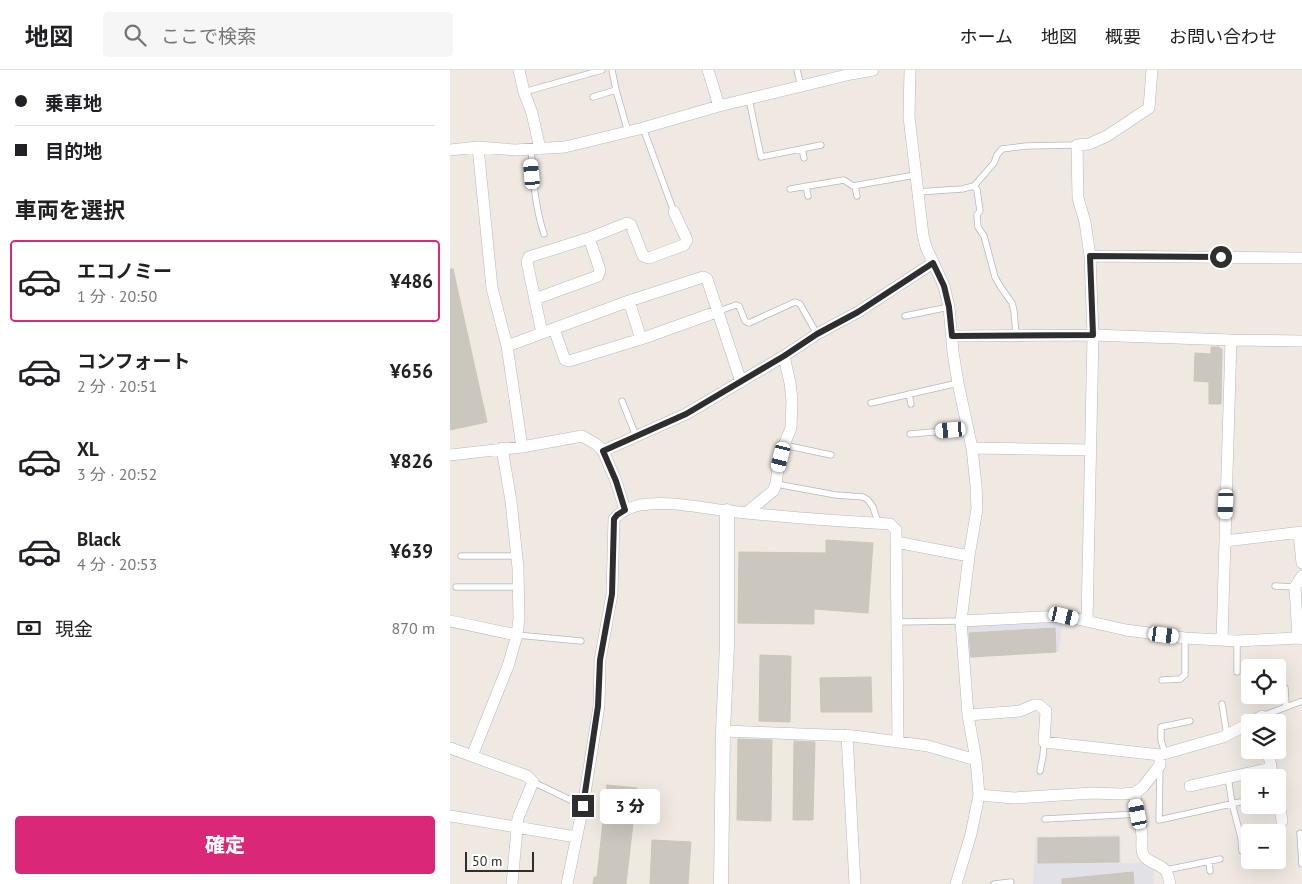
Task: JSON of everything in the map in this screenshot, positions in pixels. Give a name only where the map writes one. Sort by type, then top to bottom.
[{"type":"street","points":[[519,70],[524,92],[532,113],[535,149]]},
{"type":"street","points":[[708,70],[719,106]]},
{"type":"street","points":[[450,150],[478,147],[515,150],[565,147],[851,72],[873,70]]},
{"type":"street","points":[[910,70],[909,117],[923,235],[926,247],[944,286],[949,307],[958,383],[972,448],[976,485],[977,509],[968,556],[961,622],[968,715],[976,760],[979,795],[971,834],[956,884]]},
{"type":"street","points":[[1087,621],[1093,335],[1090,256],[1085,222],[1078,198],[1077,145],[1089,144],[1107,136],[1149,108],[1152,70]]},
{"type":"street","points":[[478,147],[492,288],[507,346],[522,447]]},
{"type":"street","points":[[542,333],[527,262],[529,257],[627,223],[631,225],[643,256],[649,258],[684,245],[687,240],[674,212]]},
{"type":"street","points":[[535,299],[598,276],[600,270],[588,238]]},
{"type":"street","points":[[1090,256],[1302,258]]},
{"type":"street","points":[[603,451],[686,414],[784,356],[817,334],[872,304],[933,263]]},
{"type":"street","points":[[507,346],[630,301],[703,277],[708,279],[741,382]]},
{"type":"street","points":[[630,301],[641,338]]},
{"type":"street","points":[[554,329],[565,360],[570,362],[719,311]]},
{"type":"street","points":[[952,336],[1016,334],[1093,335],[1302,341]]},
{"type":"street","points":[[1222,640],[1230,340]]},
{"type":"street","points":[[746,513],[773,490],[784,445],[791,428],[792,401],[784,356]]},
{"type":"street","points":[[450,455],[522,447],[582,436],[596,444],[603,451],[616,481],[625,510]]},
{"type":"street","points":[[472,756],[508,666],[517,635],[519,619],[517,556],[511,501],[502,448]]},
{"type":"street","points":[[972,448],[1090,450]]},
{"type":"street","points":[[567,884],[583,806],[598,706],[600,660],[612,594],[614,519],[625,510],[640,505],[684,505],[746,513],[890,524],[896,530],[898,742]]},
{"type":"street","points":[[721,884],[723,731],[727,644],[727,511]]},
{"type":"street","points":[[1225,541],[1300,533],[1302,563]]},
{"type":"street","points":[[896,542],[968,556]]},
{"type":"street","points":[[961,622],[1064,616],[1126,630],[1185,638],[1237,641],[1300,639],[1295,587],[1302,576]]},
{"type":"street","points":[[450,621],[517,635]]},
{"type":"street","points":[[968,715],[1020,711],[1034,705],[1039,705],[1046,711],[1044,742],[1162,758],[1227,735],[1241,728]]},
{"type":"street","points":[[723,731],[847,735],[928,746],[976,760]]},
{"type":"street","points":[[847,735],[855,884]]},
{"type":"street","points":[[450,748],[527,776],[534,782],[518,818],[512,884]]},
{"type":"street","points":[[979,795],[1014,798],[1092,793],[1134,793],[1143,787],[1162,758]]},
{"type":"street","points":[[1190,786],[1241,776]]},
{"type":"street","points":[[1134,793],[1142,829],[1142,853],[1149,863],[1158,863],[1166,870],[1167,884]]},
{"type":"street","points":[[1281,814],[1282,821]]},
{"type":"street","points":[[450,816],[576,837]]},
{"type":"lane","points":[[524,92],[602,70]]},
{"type":"lane","points":[[612,70],[628,132]]},
{"type":"lane","points":[[797,70],[801,86]]},
{"type":"lane","points":[[593,96],[616,90]]},
{"type":"lane","points":[[748,98],[761,157],[821,145]]},
{"type":"lane","points":[[643,128],[674,212]]},
{"type":"lane","points":[[917,192],[962,189],[974,186],[994,163],[1002,148],[1077,145]]},
{"type":"lane","points":[[535,149],[535,196],[544,234]]},
{"type":"lane","points":[[802,149],[804,158]]},
{"type":"lane","points":[[790,189],[844,180],[855,186],[915,175]]},
{"type":"lane","points":[[806,186],[808,196]]},
{"type":"lane","points":[[855,186],[856,196]]},
{"type":"lane","points":[[974,186],[977,190],[980,211],[976,215],[978,226],[984,236],[996,277],[1012,303],[1016,334]]},
{"type":"lane","points":[[719,311],[736,304],[739,306],[745,321],[749,323],[795,302],[800,304],[817,334]]},
{"type":"lane","points":[[917,304],[919,313]]},
{"type":"lane","points":[[904,316],[949,307]]},
{"type":"lane","points":[[871,403],[958,383]]},
{"type":"lane","points":[[909,394],[911,404]]},
{"type":"lane","points":[[622,401],[636,436]]},
{"type":"lane","points":[[917,424],[914,433],[968,428]]},
{"type":"lane","points":[[784,445],[831,455]]},
{"type":"lane","points":[[776,484],[836,495],[863,497],[873,507],[878,523]]},
{"type":"lane","points":[[461,556],[517,556]]},
{"type":"lane","points":[[456,586],[519,587]]},
{"type":"lane","points":[[1275,586],[1295,587]]},
{"type":"lane","points":[[896,622],[961,622]]},
{"type":"lane","points":[[517,635],[581,641]]},
{"type":"lane","points":[[1162,680],[1180,679],[1185,674],[1185,638]]},
{"type":"lane","points":[[1236,672],[1237,641]]},
{"type":"lane","points":[[1272,714],[1302,700]]},
{"type":"lane","points":[[1222,704],[1227,735]]},
{"type":"lane","points":[[1190,721],[1161,727],[1162,758],[1159,820],[1240,802]]},
{"type":"lane","points":[[1040,771],[1044,742]]},
{"type":"lane","points":[[1228,777],[1232,803],[1241,838]]},
{"type":"lane","points":[[534,782],[583,806]]},
{"type":"lane","points":[[1045,819],[1138,814]]},
{"type":"lane","points":[[1300,833],[1302,864]]},
{"type":"lane","points":[[1166,870],[1220,859]]},
{"type":"lane","points":[[1209,862],[1210,871]]},
{"type":"lane","points":[[994,884],[1011,882]]},
{"type":"shaded area","points":[[1059,621],[1062,624],[1059,651],[967,658],[965,629],[969,625]]},
{"type":"shaded area","points":[[1120,835],[1121,863],[1139,864],[1142,861],[1154,868],[1154,884],[1033,884],[1036,837]]},
{"type":"building","points":[[450,269],[453,269],[487,422],[450,430]]},
{"type":"building","points":[[1211,347],[1222,349],[1221,404],[1209,404],[1209,382],[1194,381],[1195,353],[1211,354]]},
{"type":"building","points":[[826,540],[873,543],[868,613],[814,609],[814,624],[738,623],[739,552],[826,553]]},
{"type":"building","points":[[1055,628],[1056,652],[971,657],[969,633]]},
{"type":"building","points":[[760,655],[791,656],[790,722],[759,721]]},
{"type":"building","points":[[871,677],[872,712],[821,712],[820,678]]},
{"type":"building","points":[[738,739],[772,740],[771,821],[737,820]]},
{"type":"building","points":[[794,741],[815,742],[813,820],[793,820]]},
{"type":"building","points":[[607,785],[637,788],[626,884],[593,884],[594,877],[597,877]]},
{"type":"building","points":[[1119,837],[1119,862],[1038,863],[1038,838]]},
{"type":"building","points":[[652,840],[691,842],[688,884],[650,884]]},
{"type":"building","points":[[1133,872],[1134,884],[1062,884],[1062,879]]},
{"type":"route","points":[[583,806],[598,706],[600,660],[612,594],[614,519],[625,510],[616,481],[603,451],[686,414],[784,356],[817,334],[879,300],[933,263],[944,286],[949,307],[952,336],[1016,334],[1093,335],[1090,256],[1221,257]]}]
